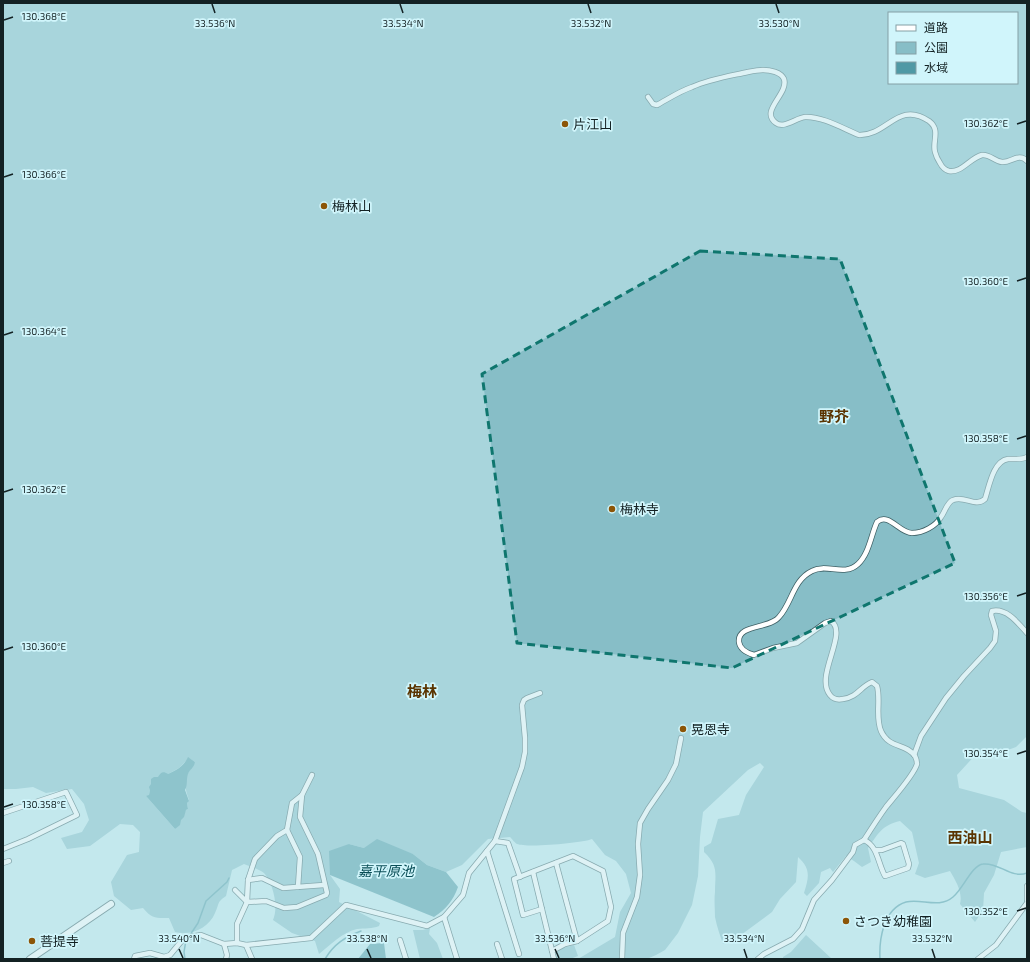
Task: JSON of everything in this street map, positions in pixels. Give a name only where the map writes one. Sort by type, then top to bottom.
[{"type":"street","points":[[648,97],[653,104],[657,105],[692,86],[731,75],[762,70],[774,71],[781,75],[784,79],[785,86],[772,108],[771,113],[772,118],[779,124],[785,124],[810,117],[829,122],[859,136],[864,136],[904,115],[913,114],[931,122],[936,136],[934,152],[943,167],[948,171],[953,171],[960,168],[982,155],[989,155],[1002,162],[1021,157],[1027,161]]},
{"type":"street","points":[[758,959],[764,954],[793,939],[802,929],[814,900],[853,852],[856,845],[864,840],[914,771],[917,760],[909,750],[886,740],[878,724],[878,691],[875,683],[868,683],[857,694],[844,699],[838,700],[828,694],[826,688],[826,672],[836,637],[836,631],[831,621],[825,623],[809,636],[792,645],[773,648],[754,655],[742,650],[739,646],[738,640],[740,634],[746,630],[768,624],[779,618],[787,606],[798,583],[803,576],[808,573],[819,568],[841,571],[849,570],[860,563],[877,522],[880,520],[889,520],[904,531],[918,532],[927,529],[940,519],[950,501],[960,499],[978,503],[982,502],[986,499],[994,469],[1006,460],[1024,459],[1027,457]]},
{"type":"street","points":[[914,755],[921,736],[946,698],[995,641],[996,631],[991,615],[992,610],[1004,612],[1014,619],[1027,633]]},
{"type":"street","points":[[134,959],[135,956],[150,953],[164,957],[170,955],[184,938],[192,937],[201,936],[224,944],[246,944],[311,938],[346,905],[427,926],[444,917],[464,895],[469,873],[495,841],[522,766],[525,752],[522,705],[524,700],[527,698],[540,693]]},
{"type":"street","points":[[622,959],[623,933],[637,897],[640,875],[638,844],[640,823],[668,780],[676,764],[681,738]]},
{"type":"street","points":[[247,902],[266,900],[284,908],[297,907],[326,895],[327,893],[318,854],[300,817],[302,795],[312,775]]},
{"type":"street","points":[[3,813],[66,792],[77,815],[28,840],[3,849]]},
{"type":"street","points":[[298,887],[300,858],[287,830],[292,803],[302,795]]},
{"type":"street","points":[[237,943],[237,924],[247,902],[248,880],[255,859],[278,836],[287,830]]},
{"type":"street","points":[[864,840],[868,842],[875,850],[885,876],[908,868],[909,864],[903,844],[901,843],[882,850],[875,850]]},
{"type":"street","points":[[495,841],[508,843],[520,877]]},
{"type":"street","points":[[487,851],[520,954]]},
{"type":"street","points":[[542,909],[523,915],[514,879],[573,856],[603,871],[611,907],[608,921],[577,941],[565,944],[552,951]]},
{"type":"street","points":[[3,863],[9,861]]},
{"type":"street","points":[[556,863],[577,941]]},
{"type":"street","points":[[533,872],[554,959]]},
{"type":"street","points":[[248,880],[262,878],[283,888],[324,885]]},
{"type":"street","points":[[978,959],[996,945],[1027,902],[1027,886]]},
{"type":"street","points":[[235,890],[247,902]]},
{"type":"street","points":[[30,959],[111,904]]},
{"type":"street","points":[[444,917],[457,959]]},
{"type":"street","points":[[400,940],[406,959]]},
{"type":"street","points":[[224,944],[227,955],[226,959]]},
{"type":"street","points":[[246,944],[252,959]]},
{"type":"street","points":[[497,944],[502,959]]},
{"type":"highlighted area","points":[[700,251],[840,259],[955,563],[732,668],[517,643],[482,374]]},
{"type":"green space","points":[[3,3],[1027,3],[1027,736],[1016,747],[1005,751],[990,750],[978,752],[957,775],[959,788],[1004,800],[1022,812],[1027,813],[1027,847],[1001,852],[994,875],[984,893],[983,910],[975,922],[960,904],[960,891],[950,871],[925,878],[915,874],[919,863],[912,832],[900,821],[889,825],[875,838],[868,848],[871,862],[862,867],[846,856],[833,872],[830,868],[821,872],[819,883],[807,896],[804,893],[808,878],[807,869],[798,857],[796,882],[780,899],[772,912],[730,943],[723,944],[715,917],[715,870],[709,857],[704,852],[704,847],[711,843],[718,819],[739,815],[746,795],[764,767],[760,763],[748,770],[703,812],[698,876],[692,905],[678,933],[665,950],[656,955],[649,958],[628,959],[578,959],[615,937],[620,912],[631,893],[626,874],[616,861],[605,855],[592,839],[567,843],[523,845],[517,844],[510,837],[488,839],[462,865],[446,872],[427,865],[413,854],[364,848],[349,844],[330,875],[340,889],[339,902],[380,923],[379,926],[376,927],[357,929],[347,933],[319,954],[315,941],[292,933],[273,920],[275,915],[275,902],[267,877],[264,873],[257,869],[244,864],[232,870],[226,896],[219,902],[212,918],[199,930],[187,933],[175,932],[169,918],[154,917],[143,908],[131,910],[114,896],[111,882],[127,855],[139,852],[140,832],[133,825],[120,824],[90,846],[67,849],[61,838],[82,832],[89,820],[84,804],[72,789],[46,793],[33,787],[3,789]],"holes":[[[189,758],[195,762],[188,773],[185,784],[189,800],[187,803],[188,809],[175,829],[146,796],[149,796],[151,784],[158,777],[179,768]]]},
{"type":"green space","points":[[430,928],[429,934],[437,943],[443,959],[420,959],[413,930]]},
{"type":"green space","points":[[806,935],[832,959],[783,959],[783,957],[791,952]]},
{"type":"green space","points":[[574,945],[578,956],[570,959],[557,959],[556,950]]},
{"type":"water","points":[[188,757],[195,762],[188,774],[185,790],[189,801],[187,803],[188,809],[181,820],[180,825],[175,829],[146,796],[149,795],[151,779],[158,777],[162,772],[168,774],[177,769]]},
{"type":"water","name":"嘉平原池","points":[[377,839],[413,854],[427,865],[446,872],[458,887],[446,908],[434,917],[330,875],[329,851],[349,844],[364,848]]},
{"type":"water","points":[[384,943],[386,959],[358,959],[370,944]]},
{"type":"waterway","points":[[880,959],[880,943],[884,926],[887,918],[898,906],[912,901],[936,903],[948,900],[957,893],[971,873],[979,865],[994,865],[1016,874],[1027,873]]},
{"type":"waterway","points":[[190,935],[198,923],[206,901],[227,882],[229,878]]},
{"type":"waterway","points":[[325,959],[332,949],[340,942],[361,931]]},
{"type":"waterway","points":[[185,959],[184,952],[186,940]]},
{"type":"place","name":"片江山","points":[[565,124]]},
{"type":"place","name":"梅林山","points":[[324,206]]},
{"type":"place","name":"梅林寺","points":[[612,509]]},
{"type":"place","name":"晃恩寺","points":[[683,729]]},
{"type":"place","name":"さつき幼稚園","points":[[846,921]]},
{"type":"place","name":"菩提寺","points":[[32,941]]},
{"type":"district","name":"野芥","points":[[834,416]]},
{"type":"district","name":"梅林","points":[[422,691]]},
{"type":"district","name":"西油山","points":[[970,837]]}]
